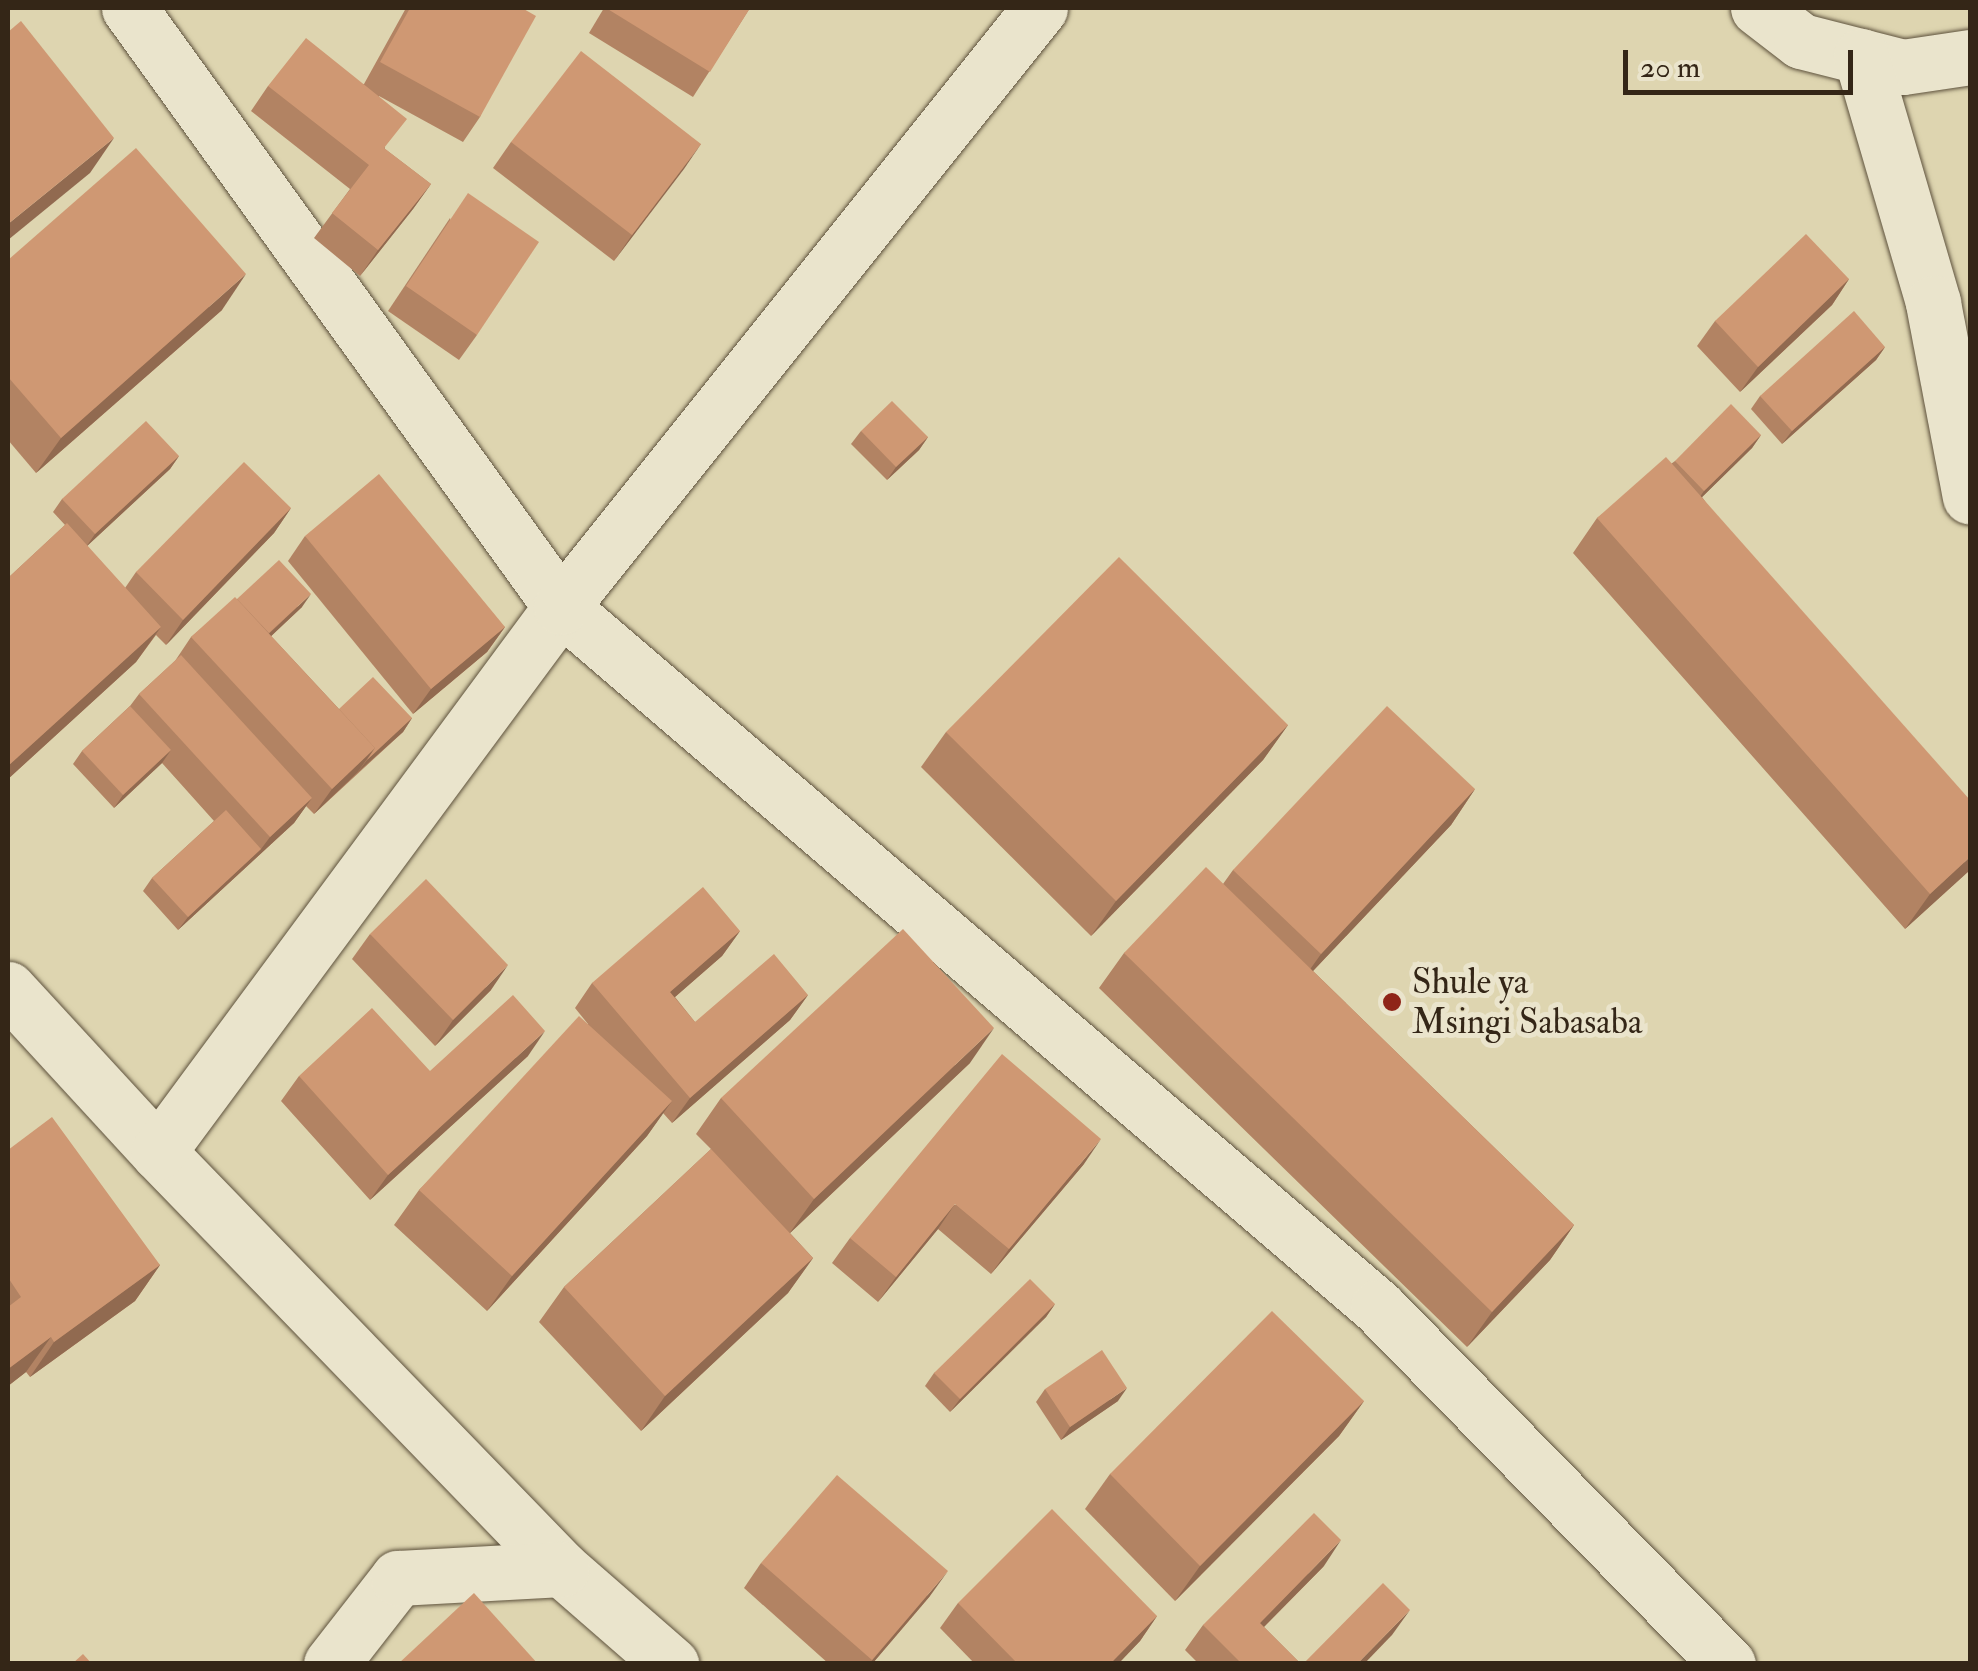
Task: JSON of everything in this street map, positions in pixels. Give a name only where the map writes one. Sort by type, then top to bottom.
[{"type":"street","points":[[129,8],[561,607],[1378,1307],[1728,1664]]},
{"type":"street","points":[[158,1152],[561,607],[1040,8]]},
{"type":"street","points":[[1758,8],[1801,41],[1903,67],[1970,57]]},
{"type":"street","points":[[1861,56],[1934,303],[1970,497]]},
{"type":"street","points":[[8,989],[158,1152],[562,1570],[671,1664]]},
{"type":"street","points":[[331,1664],[398,1578],[562,1570]]},
{"type":"building","points":[[410,8],[522,8],[536,16],[480,117],[380,62]]},
{"type":"building","points":[[606,8],[750,8],[710,72]]},
{"type":"building","points":[[21,21],[114,138],[8,224],[8,32]]},
{"type":"building","points":[[306,38],[407,119],[384,148],[431,184],[378,250],[332,213],[369,165],[268,86]]},
{"type":"building","points":[[581,51],[701,144],[632,235],[511,142]]},
{"type":"building","points":[[136,148],[246,274],[61,438],[8,377],[8,260]]},
{"type":"building","points":[[468,193],[539,242],[477,335],[406,286]]},
{"type":"building","points":[[1806,234],[1849,279],[1758,367],[1715,321]]},
{"type":"building","points":[[1854,311],[1885,347],[1792,431],[1760,396]]},
{"type":"building","points":[[892,401],[928,437],[896,467],[861,431]]},
{"type":"building","points":[[1731,404],[1761,435],[1704,491],[1675,461]]},
{"type":"building","points":[[146,421],[179,456],[95,534],[62,499]]},
{"type":"building","points":[[1666,457],[1970,800],[1970,857],[1930,894],[1597,518]]},
{"type":"building","points":[[244,462],[291,508],[183,620],[136,572]]},
{"type":"building","points":[[379,474],[505,627],[431,689],[305,536]]},
{"type":"building","points":[[67,523],[161,627],[8,766],[8,578]]},
{"type":"building","points":[[1119,557],[1288,725],[1116,901],[946,732]]},
{"type":"building","points":[[279,560],[311,594],[269,633],[237,599]]},
{"type":"building","points":[[235,597],[375,748],[332,789],[191,637]]},
{"type":"building","points":[[181,655],[312,798],[270,837],[139,694]]},
{"type":"building","points":[[373,677],[412,718],[367,760],[375,748],[339,709]]},
{"type":"building","points":[[130,706],[171,750],[123,795],[82,751]]},
{"type":"building","points":[[1387,706],[1475,789],[1321,954],[1233,870]]},
{"type":"building","points":[[226,810],[261,849],[188,917],[152,878]]},
{"type":"building","points":[[1206,867],[1574,1225],[1492,1312],[1124,953]]},
{"type":"building","points":[[426,879],[508,965],[453,1020],[370,934]]},
{"type":"building","points":[[703,887],[740,931],[670,992],[695,1022],[774,954],[808,995],[690,1098],[592,983]]},
{"type":"building","points":[[903,929],[994,1028],[814,1199],[721,1098]]},
{"type":"building","points":[[513,995],[545,1031],[388,1175],[299,1076],[372,1008],[430,1071]]},
{"type":"building","points":[[579,1016],[672,1101],[512,1276],[419,1190]]},
{"type":"building","points":[[1002,1054],[1101,1139],[1009,1249],[955,1204],[896,1277],[850,1238]]},
{"type":"building","points":[[52,1117],[160,1265],[54,1342],[51,1337],[8,1369],[8,1307],[21,1297],[8,1280],[8,1150]]},
{"type":"building","points":[[711,1149],[813,1258],[665,1396],[564,1287]]},
{"type":"building","points":[[1030,1279],[1055,1304],[960,1399],[934,1373]]},
{"type":"building","points":[[1272,1311],[1364,1401],[1200,1566],[1110,1474]]},
{"type":"building","points":[[1102,1350],[1127,1388],[1070,1427],[1045,1389]]},
{"type":"building","points":[[837,1475],[948,1571],[872,1660],[761,1563]]},
{"type":"building","points":[[1052,1509],[1157,1616],[1110,1664],[1018,1664],[958,1603]]},
{"type":"building","points":[[1314,1513],[1341,1540],[1260,1623],[1301,1664],[1242,1664],[1203,1625]]},
{"type":"building","points":[[1383,1583],[1410,1610],[1357,1664],[1303,1664]]},
{"type":"building","points":[[474,1593],[538,1664],[398,1664]]},
{"type":"building","points":[[83,1654],[92,1664],[72,1664]]},
{"type":"place","name":"Shule ya Msingi Sabasaba","points":[[1392,1002]]}]
